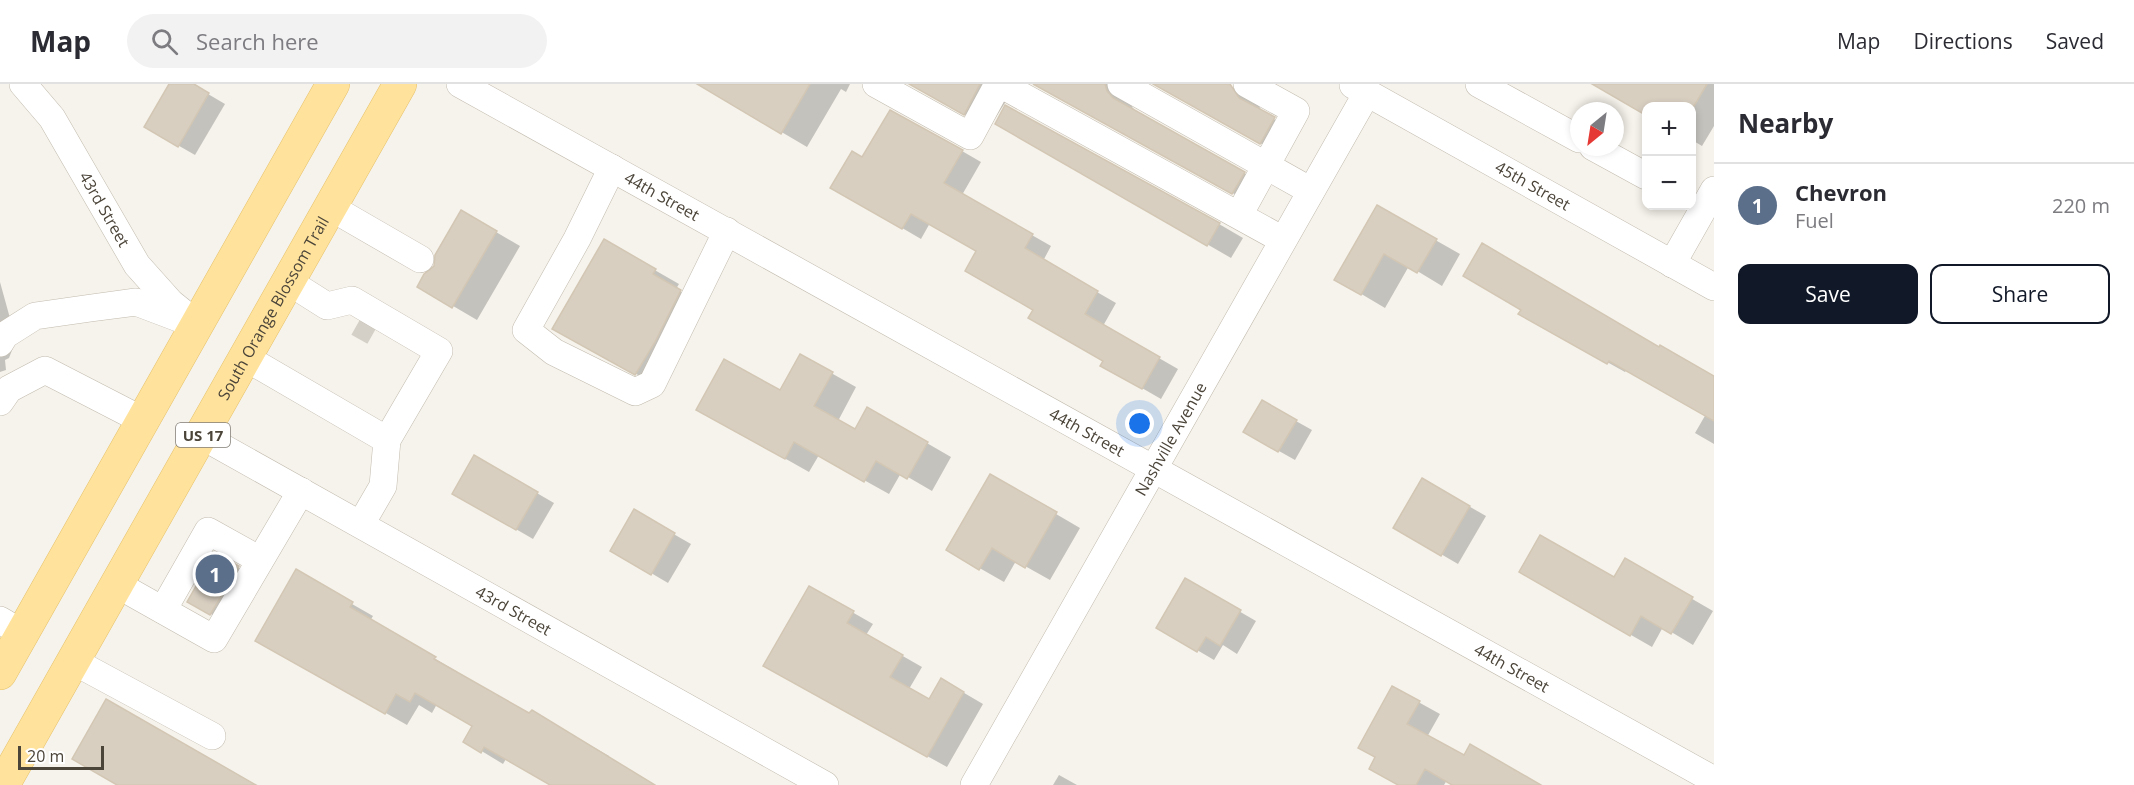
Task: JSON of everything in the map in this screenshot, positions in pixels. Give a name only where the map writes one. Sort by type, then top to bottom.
[{"type":"main road","points":[[0,673],[11,626],[142,420],[333,84]]},
{"type":"main road","name":"South Orange Blossom Trail","points":[[3,785],[400,84]]},
{"type":"street","name":"44th Street","points":[[460,84],[1714,780]]},
{"type":"street","points":[[876,84],[970,136],[999,84],[1283,240]]},
{"type":"street","points":[[1121,84],[1311,191]]},
{"type":"street","points":[[1239,215],[1296,111],[1247,84]]},
{"type":"street","name":"43rd Street","points":[[30,87],[52,118],[137,265],[171,303],[197,324]]},
{"type":"street","points":[[1494,87],[1570,133]]},
{"type":"street","name":"Nashville Avenue","points":[[974,785],[1311,191],[1360,88]]},
{"type":"street","name":"45th Street","points":[[1360,88],[1714,287]]},
{"type":"street","points":[[1610,156],[1642,173]]},
{"type":"street","points":[[612,168],[577,239],[526,330],[554,352],[634,392],[652,384],[727,231]]},
{"type":"street","points":[[1672,264],[1703,200]]},
{"type":"street","points":[[330,207],[420,259]]},
{"type":"street","points":[[289,282],[385,338],[403,330]]},
{"type":"street","points":[[327,306],[352,300],[439,351],[387,440],[383,486],[361,524]]},
{"type":"street","points":[[0,342],[5,335],[35,315],[124,303],[197,324]]},
{"type":"street","points":[[246,358],[387,440]]},
{"type":"street","points":[[0,402],[9,389],[45,370],[142,420]]},
{"type":"street","name":"43rd Street","points":[[202,436],[825,785]]},
{"type":"street","points":[[118,585],[214,639],[248,573],[301,491]]},
{"type":"street","points":[[163,610],[192,578],[208,531],[248,573]]},
{"type":"street","points":[[73,661],[212,736]]},
{"type":"building","points":[[169,84],[194,84],[209,93],[178,147],[144,127]]},
{"type":"building","points":[[697,84],[810,84],[781,134]]},
{"type":"building","points":[[909,84],[980,84],[964,115]]},
{"type":"building","points":[[1033,84],[1105,84],[1113,98],[1245,172],[1232,194]]},
{"type":"building","points":[[1153,84],[1230,84],[1239,98],[1275,117],[1260,144]]},
{"type":"building","points":[[1592,84],[1707,84],[1696,103],[1642,102],[1642,113]]},
{"type":"building","points":[[1005,105],[1220,223],[1207,246],[995,124]]},
{"type":"building","points":[[890,110],[963,150],[944,183],[1033,234],[1025,248],[1098,291],[1085,314],[1160,357],[1142,389],[1100,366],[1103,361],[1028,318],[1033,310],[965,271],[976,251],[911,214],[902,229],[830,188],[852,151],[862,157]]},
{"type":"building","points":[[1377,205],[1437,239],[1417,273],[1384,254],[1361,295],[1334,280]]},
{"type":"building","points":[[461,210],[497,231],[452,308],[417,287],[424,274],[434,266],[435,255]]},
{"type":"building","points":[[604,239],[656,269],[653,274],[681,290],[655,342],[635,375],[552,329]]},
{"type":"building","points":[[1482,243],[1659,347],[1660,345],[1714,376],[1714,421],[1609,361],[1607,364],[1518,314],[1521,310],[1463,276]]},
{"type":"building","points":[[800,354],[833,372],[814,406],[855,429],[867,407],[928,442],[907,479],[876,461],[864,482],[794,442],[785,459],[696,410],[724,359],[780,390]]},
{"type":"building","points":[[1262,400],[1297,420],[1278,452],[1243,432]]},
{"type":"building","points":[[474,455],[538,492],[516,530],[452,494]]},
{"type":"building","points":[[990,474],[1057,512],[1025,568],[992,548],[979,570],[946,550]]},
{"type":"building","points":[[1422,478],[1470,506],[1441,556],[1393,528]]},
{"type":"building","points":[[634,509],[675,533],[651,575],[610,551]]},
{"type":"building","points":[[1540,535],[1614,577],[1625,558],[1693,597],[1671,634],[1641,616],[1630,636],[1519,572]]},
{"type":"building","points":[[215,553],[239,566],[210,615],[187,602]]},
{"type":"building","points":[[296,569],[353,602],[350,607],[436,657],[434,659],[529,713],[532,710],[655,785],[550,785],[484,747],[481,753],[463,742],[472,726],[415,693],[410,702],[396,694],[385,714],[255,641]]},
{"type":"building","points":[[1185,578],[1241,610],[1220,646],[1206,637],[1197,652],[1156,628]]},
{"type":"building","points":[[809,586],[854,611],[847,623],[903,655],[890,677],[929,699],[941,678],[964,692],[927,757],[763,666]]},
{"type":"building","points":[[1392,686],[1420,701],[1407,724],[1464,755],[1470,744],[1541,785],[1452,785],[1425,769],[1416,785],[1398,785],[1369,769],[1375,757],[1358,748]]},
{"type":"building","points":[[106,699],[256,785],[117,785],[72,759]]},
{"type":"tunnel","points":[[358,323],[374,332]]},
{"type":"tunnel","points":[[201,578],[234,580]]},
{"type":"place","name":"Chevron","points":[[215,574]]}]
